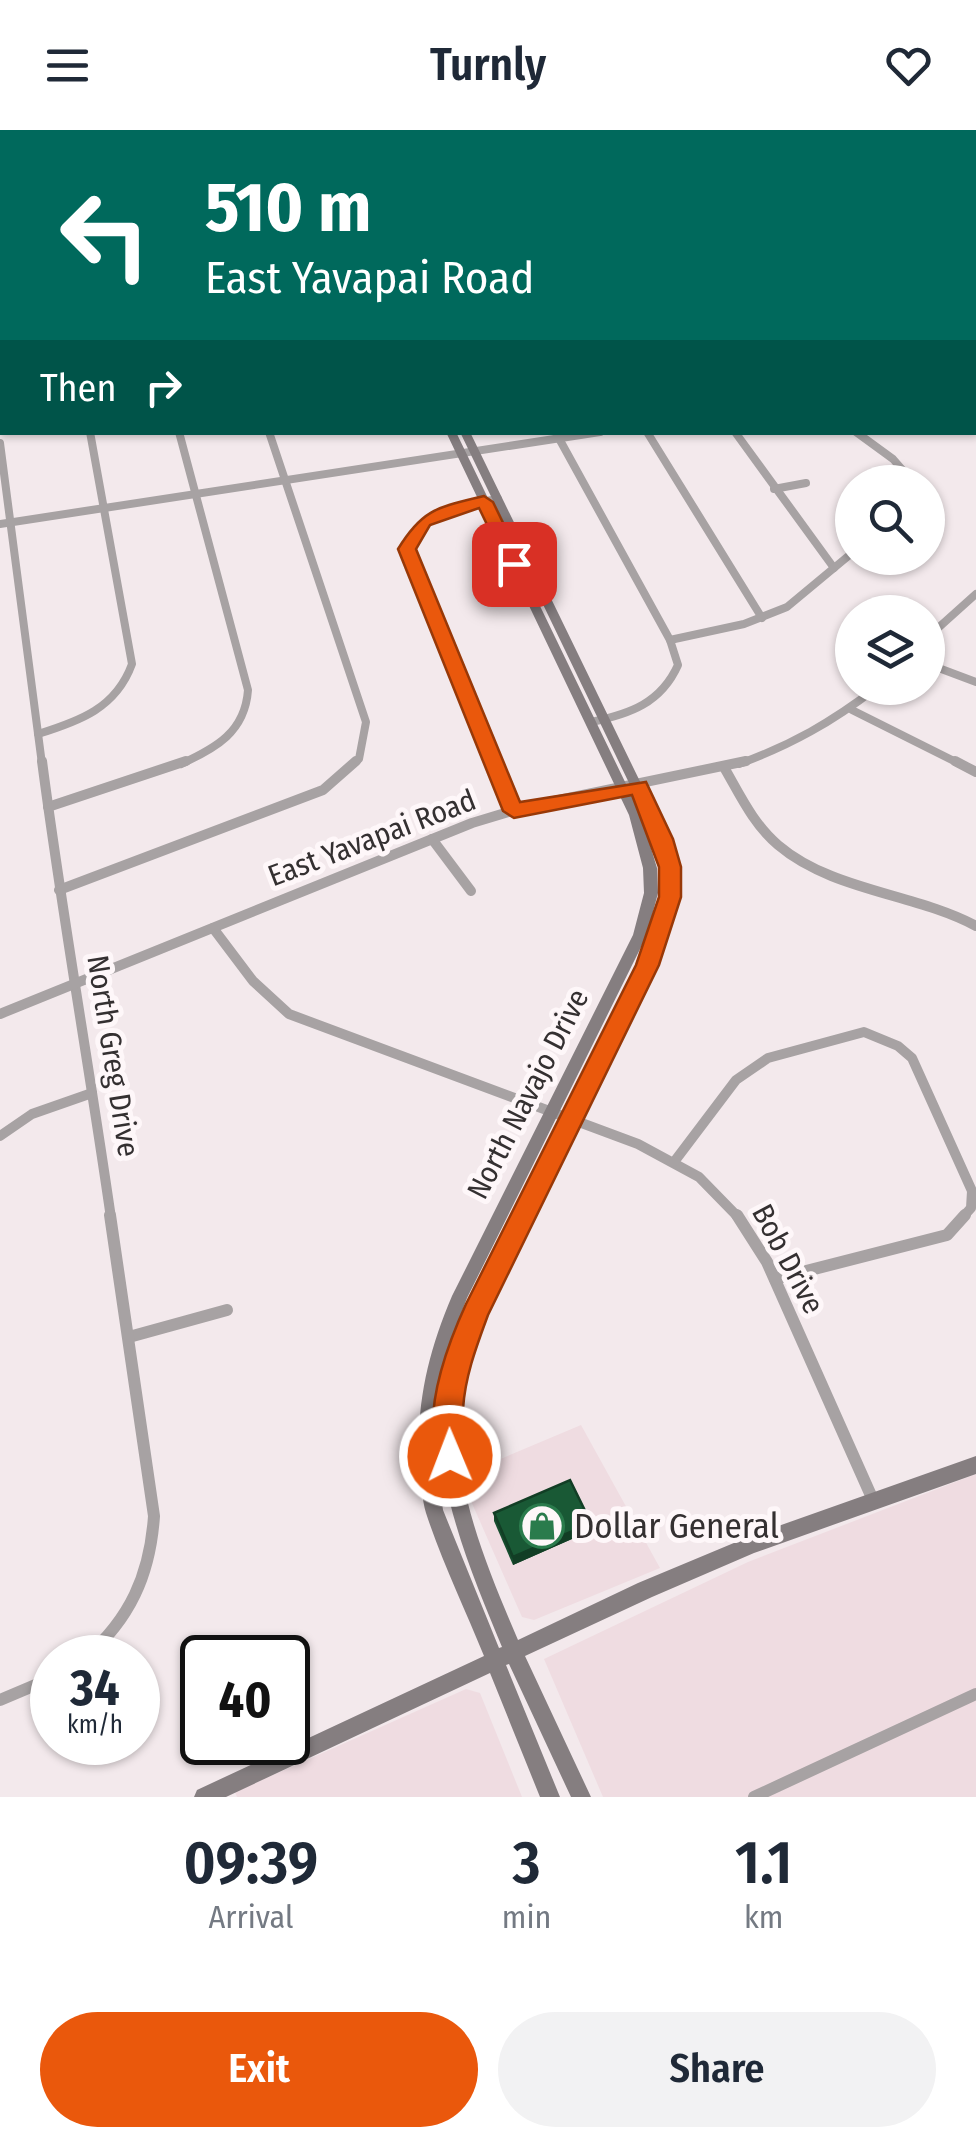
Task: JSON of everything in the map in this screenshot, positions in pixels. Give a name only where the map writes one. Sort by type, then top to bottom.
[{"type":"street","points":[[38,734],[98,712],[117,698],[128,680],[133,648],[91,435]]},
{"type":"street","points":[[48,807],[200,753],[224,740],[246,710],[248,690],[180,435]]},
{"type":"street","points":[[59,890],[323,790],[342,778],[359,759],[366,722],[270,435]]},
{"type":"street","name":"North Navajo Drive","points":[[454,435],[468,453],[606,719],[631,788],[650,868],[647,916],[632,953],[467,1281],[433,1364],[425,1434],[434,1510],[550,1797]]},
{"type":"street","name":"North Navajo Drive","points":[[465,435],[468,453]]},
{"type":"street","points":[[649,435],[762,618]]},
{"type":"street","points":[[670,640],[762,618],[787,607],[834,568],[737,435]]},
{"type":"street","points":[[860,435],[897,465]]},
{"type":"street","points":[[6,523],[558,436],[670,640],[678,665],[662,694],[648,706],[591,722]]},
{"type":"street","name":"North Greg Drive","points":[[0,442],[6,523],[154,1516],[153,1556],[124,1618],[107,1635]]},
{"type":"street","points":[[774,489],[806,483]]},
{"type":"street","points":[[491,500],[445,511],[423,522],[407,549],[514,811]]},
{"type":"street","name":"North Navajo Drive","points":[[491,500],[591,722],[631,788],[670,867],[666,920],[487,1290],[458,1362],[449,1408],[450,1456],[465,1526],[581,1797]]},
{"type":"street","points":[[945,623],[975,597]]},
{"type":"street","points":[[945,671],[976,682]]},
{"type":"street","name":"East Yavapai Road","points":[[0,1014],[432,839],[514,811],[725,769],[789,748],[857,705]]},
{"type":"street","points":[[852,710],[976,772]]},
{"type":"street","points":[[725,769],[759,824],[798,859],[921,898],[976,926]]},
{"type":"street","points":[[432,839],[471,892]]},
{"type":"street","name":"Bob Drive","points":[[213,928],[253,982],[290,1014],[674,1162],[731,1204],[774,1279],[873,1500]]},
{"type":"street","points":[[632,953],[650,959]]},
{"type":"street","points":[[674,1162],[736,1080],[768,1058],[864,1032],[898,1046],[912,1058],[972,1192],[971,1208],[947,1234],[774,1279]]},
{"type":"street","points":[[0,1136],[32,1114],[92,1093]]},
{"type":"street","points":[[467,1281],[487,1290]]},
{"type":"street","points":[[128,1337],[228,1310]]},
{"type":"street","points":[[204,1797],[493,1660],[753,1544],[976,1466]]},
{"type":"street","points":[[0,1700],[30,1687]]},
{"type":"street","points":[[754,1797],[976,1694]]},
{"type":"shaded area","points":[[581,1425],[660,1568],[534,1620],[522,1617],[460,1476]]},
{"type":"shaded area","points":[[976,1474],[976,1797],[603,1797],[544,1659],[748,1562]]},
{"type":"shaded area","points":[[466,1689],[480,1693],[522,1797],[237,1797],[235,1792],[296,1765],[310,1765],[310,1759]]},
{"type":"building","name":"Dollar General","points":[[570,1480],[591,1523],[513,1557],[494,1513]]},
{"type":"place","name":"Dollar General","points":[[542,1526]]},
{"type":"route","points":[[450,1456],[449,1408],[458,1362],[476,1312],[662,933],[670,897],[670,867],[639,787],[514,811],[410,566],[407,549],[423,522],[445,511],[484,502],[514,564]]}]
